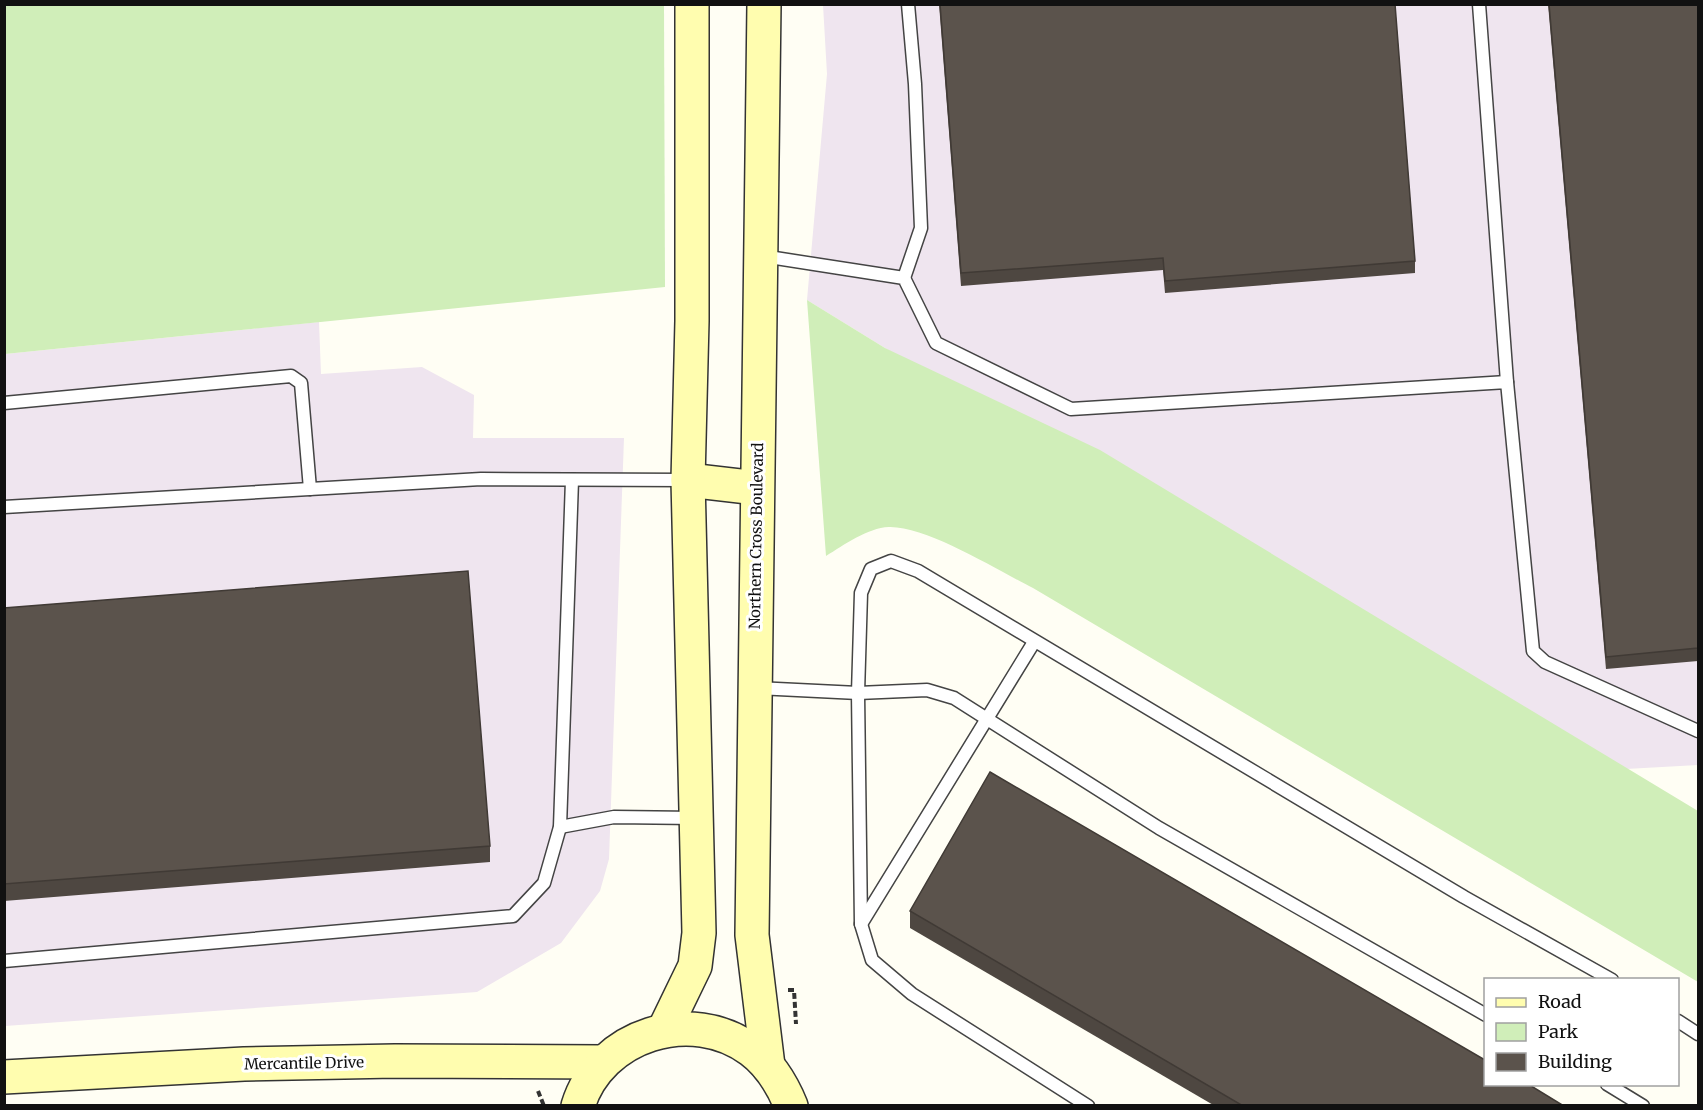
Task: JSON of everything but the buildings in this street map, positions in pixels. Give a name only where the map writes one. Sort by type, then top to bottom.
[{"type":"street","points":[[664,1030],[695,966],[699,933],[688,480],[692,321],[692,4]]},
{"type":"street","name":"Northern Cross Boulevard","points":[[764,4],[752,935],[768,1066]]},
{"type":"street","points":[[688,480],[757,488]]},
{"type":"street","points":[[578,1106],[590,1079],[604,1062],[622,1047],[642,1036],[664,1030],[687,1028],[709,1031],[731,1038],[751,1050],[782,1084],[791,1106]]},
{"type":"street","name":"Mercantile Drive","points":[[4,1077],[244,1064],[395,1061],[604,1062]]},
{"type":"lane","points":[[908,4],[915,84],[921,228],[904,278],[936,343],[1071,410],[1507,382]]},
{"type":"lane","points":[[1479,4],[1507,382],[1533,651],[1545,662],[1698,731]]},
{"type":"lane","points":[[760,256],[904,278]]},
{"type":"lane","points":[[4,403],[291,376],[301,384],[310,489]]},
{"type":"lane","points":[[4,507],[481,479],[688,480]]},
{"type":"lane","points":[[4,961],[513,916],[544,883],[560,826],[572,480]]},
{"type":"lane","points":[[1085,1105],[912,994],[873,960],[861,924],[858,693],[861,592],[871,569],[891,561],[918,571],[1464,897],[1608,978]]},
{"type":"lane","points":[[861,924],[1034,642]]},
{"type":"lane","points":[[754,688],[858,693],[927,690],[954,698],[1159,828],[1484,1014]]},
{"type":"lane","points":[[560,826],[614,817],[696,818]]},
{"type":"lane","points":[[1679,1022],[1698,1034]]},
{"type":"lane","points":[[1610,1086],[1643,1106]]},
{"type":"path","points":[[794,990],[796,1031]]},
{"type":"path","points":[[537,1087],[544,1106]]},
{"type":"shaded area","points":[[823,5],[1698,5],[1698,765],[1626,769],[1456,668],[885,348],[807,300],[827,74]]},
{"type":"shaded area","points":[[319,322],[321,374],[422,367],[474,395],[473,438],[624,438],[609,859],[600,891],[561,943],[477,992],[5,1026],[5,354]]},
{"type":"green space","points":[[5,4],[664,5],[665,287],[5,354]]},
{"type":"green space","points":[[807,300],[885,348],[1100,450],[1698,811],[1698,982],[1033,588],[962,550],[922,534],[889,527],[872,530],[826,556]]}]
